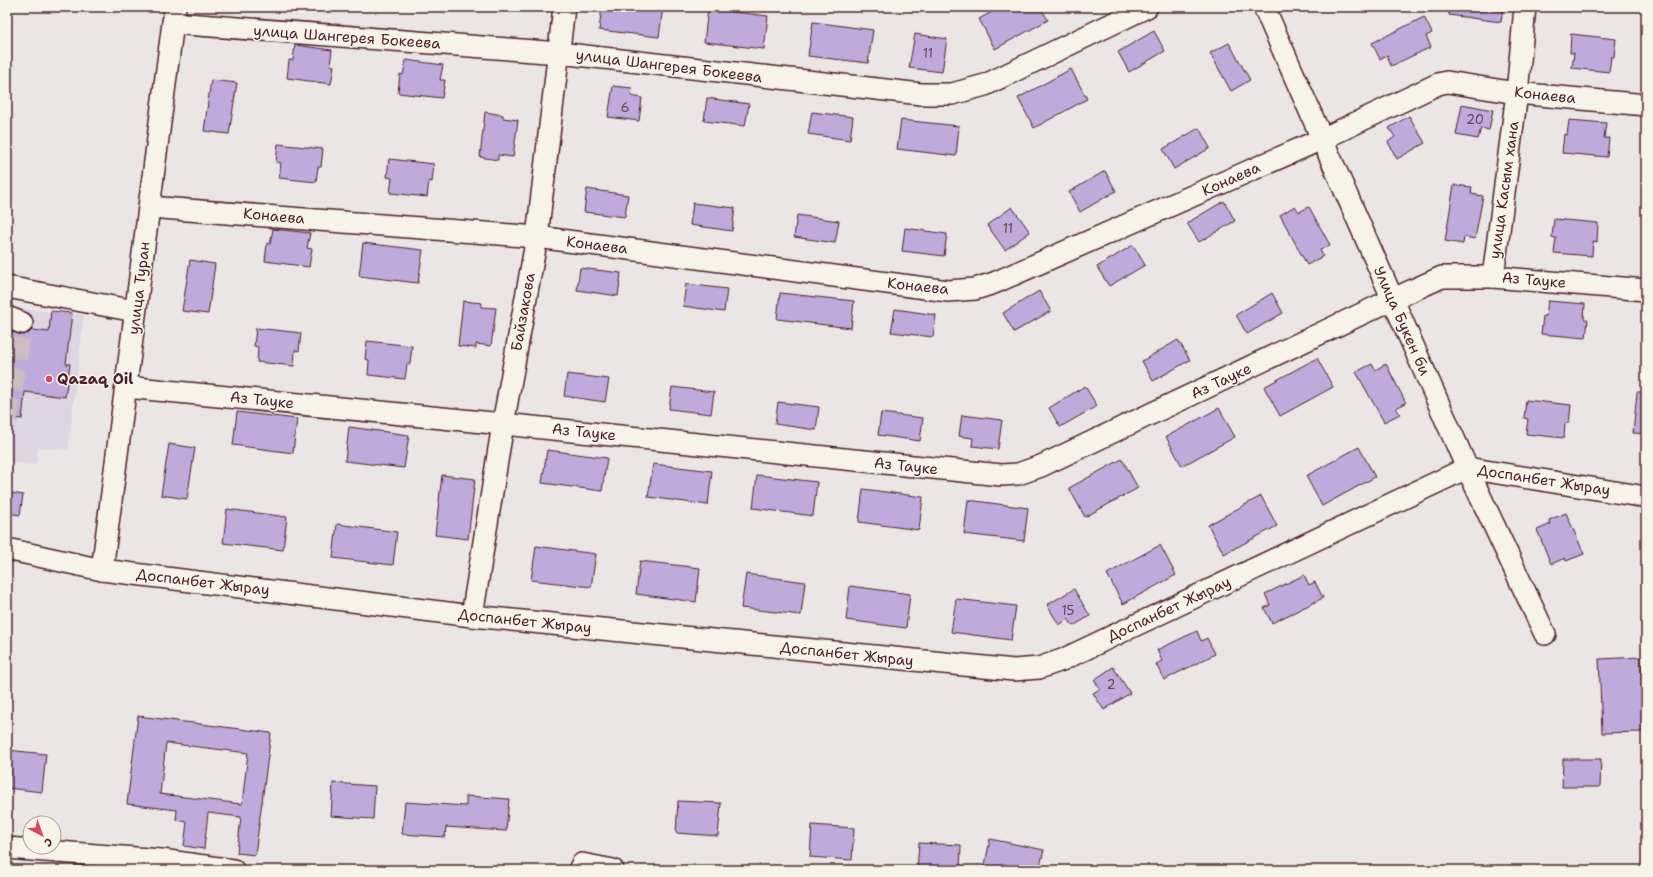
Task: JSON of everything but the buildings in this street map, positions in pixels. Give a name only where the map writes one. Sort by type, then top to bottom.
[{"type":"street","name":"Байзакова","points":[[472,616],[503,424],[537,237],[564,7]]},
{"type":"street","name":"улица Шангерея Бокеева","points":[[174,15],[558,53],[921,94],[952,94],[985,85],[1147,7]]},
{"type":"street","name":"Улица Букен би","points":[[1264,7],[1467,468],[1545,634]]},
{"type":"street","name":"улица Касым хана","points":[[1492,277],[1517,93],[1525,7]]},
{"type":"street","name":"улица Туран","points":[[102,570],[174,15]]},
{"type":"street","name":"Конаева","points":[[149,206],[537,237],[948,291],[975,289],[994,283],[1322,139],[1438,84],[1447,82],[1517,93],[1646,105]]},
{"type":"street","name":"Аз Тауке","points":[[126,387],[1001,475],[1018,474],[1041,466],[1393,299],[1442,278],[1492,277],[1646,290]]},
{"type":"street","points":[[7,287],[136,311]]},
{"type":"street","name":"Доспанбет Жырау","points":[[7,549],[102,570],[472,616],[1014,670],[1039,668],[1062,660],[1467,468],[1646,497]]},
{"type":"street","points":[[7,848],[161,865],[233,870]]},
{"type":"street","points":[[579,870],[582,864],[613,870]]},
{"type":"shaded area","points":[[7,307],[84,315],[68,450],[38,447],[36,465],[7,461]]},
{"type":"tunnel","points":[[7,420],[22,323]]},
{"type":"place","name":"Qazaq Oil","points":[[49,379]]}]
